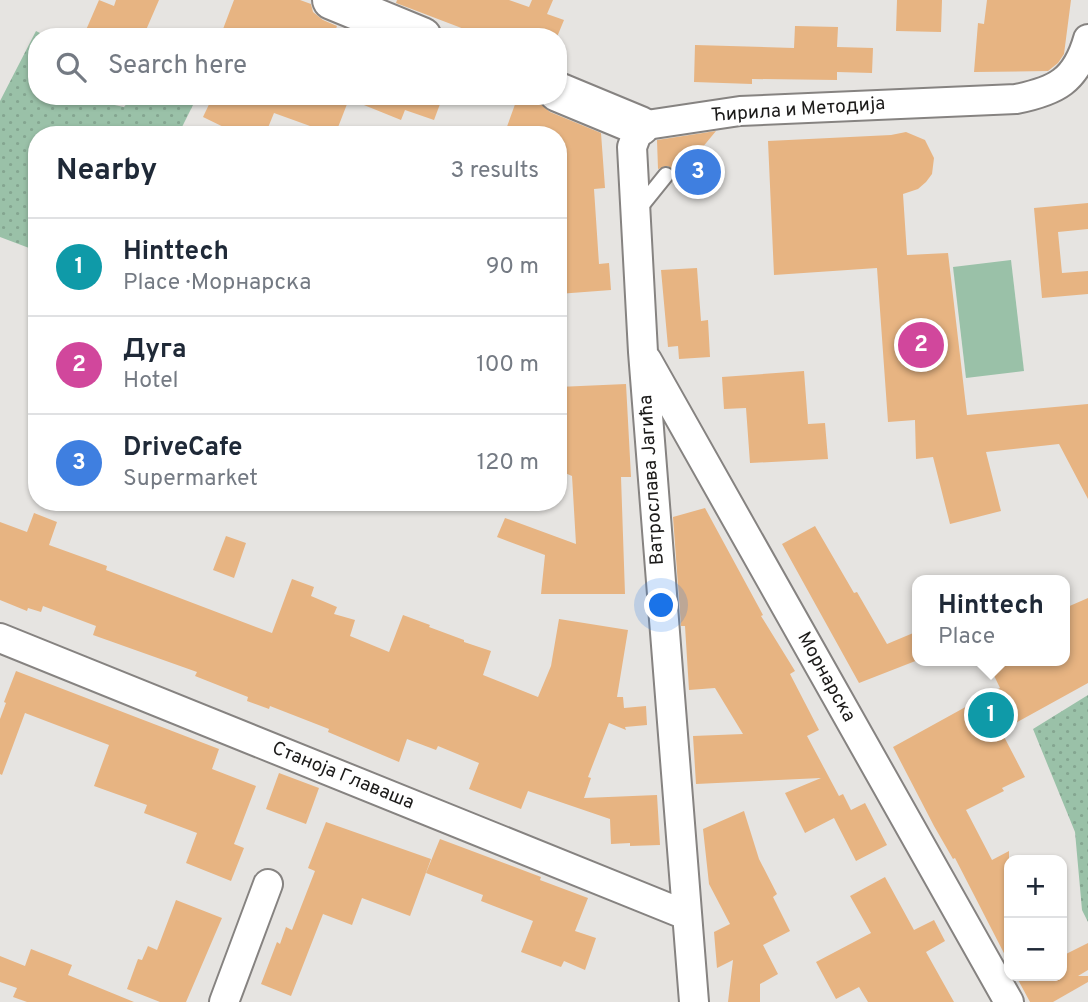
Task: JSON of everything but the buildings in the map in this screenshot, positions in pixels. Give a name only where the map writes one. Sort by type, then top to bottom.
[{"type":"street","points":[[332,0],[400,28]]},
{"type":"street","name":"Ћирила и Методија","points":[[567,96],[640,125],[740,111],[1016,99],[1045,93],[1063,83],[1076,69],[1088,39]]},
{"type":"street","name":"Ватрослава Јагића","points":[[640,125],[632,147],[634,215],[694,1002]]},
{"type":"street","name":"Морнарска","points":[[643,352],[1009,1002]]},
{"type":"street","name":"Станоја Главаша","points":[[0,638],[686,915]]},
{"type":"street","points":[[224,1002],[268,884]]},
{"type":"lane","points":[[710,127],[740,111]]},
{"type":"lane","points":[[634,215],[666,175]]},
{"type":"green space","points":[[28,47],[28,105],[193,105],[182,126],[28,126],[28,248],[0,237],[0,101]]},
{"type":"green space","points":[[1011,260],[1024,371],[966,378],[953,267]]},
{"type":"green space","points":[[1088,695],[1088,922],[1082,910],[1075,832],[1033,729]]},
{"type":"place","name":"DriveCafe","points":[[698,172]]},
{"type":"place","name":"Дуга","points":[[921,345]]},
{"type":"place","name":"Hinttech","points":[[991,715]]}]
